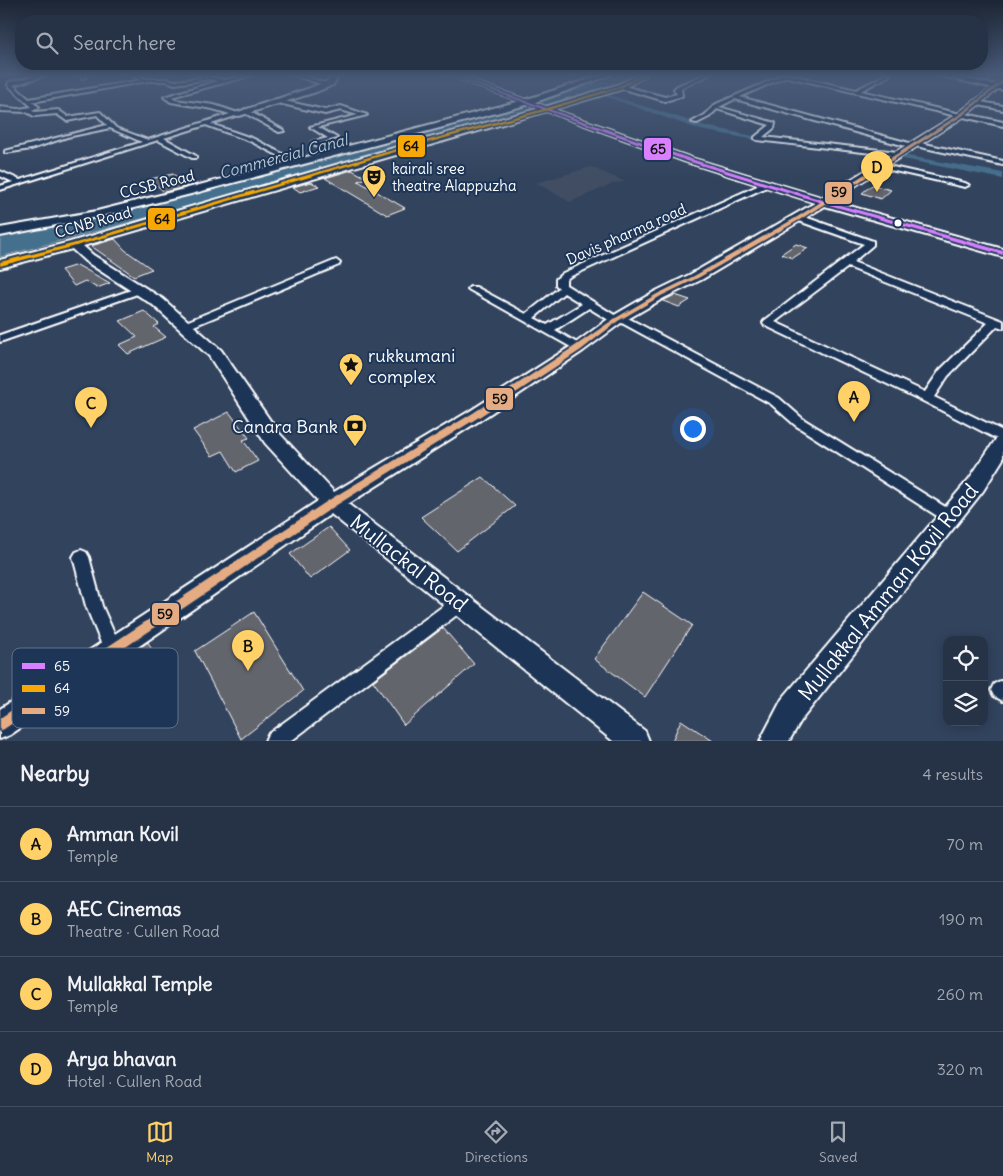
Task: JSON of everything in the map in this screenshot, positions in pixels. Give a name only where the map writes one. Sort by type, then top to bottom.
[{"type":"main road","points":[[236,114],[252,110]]},
{"type":"main road","name":"CCSB Road","points":[[0,232],[139,204],[499,110]]},
{"type":"main road","name":"CCNB Road","points":[[0,264],[74,245],[411,146],[545,110]]},
{"type":"main road","points":[[549,110],[689,160],[767,185],[1003,253]]},
{"type":"main road","points":[[938,110],[961,115]]},
{"type":"main road","points":[[114,648],[332,503],[578,348],[618,319],[799,218],[968,110]]},
{"type":"main road","name":"Mullackal Road","points":[[74,245],[88,258],[158,302],[216,353],[241,394],[272,438],[332,503],[635,741]]},
{"type":"main road","name":"Mullakkal Amman Kovil Road","points":[[774,741],[792,709],[976,485],[1003,444]]},
{"type":"main road","points":[[0,725],[12,717]]},
{"type":"street","points":[[16,110],[27,110],[34,114],[58,112],[67,119],[98,113],[122,134],[146,141]]},
{"type":"street","points":[[222,110],[236,114]]},
{"type":"street","points":[[314,110],[325,112],[335,110]]},
{"type":"street","points":[[333,153],[314,143],[334,138],[313,127],[364,115],[346,110]]},
{"type":"street","points":[[694,122],[707,116],[713,110]]},
{"type":"street","points":[[724,110],[773,124],[772,127],[757,138],[896,156]]},
{"type":"street","points":[[780,110],[914,145],[1003,162]]},
{"type":"street","points":[[245,112],[281,130]]},
{"type":"street","points":[[0,188],[236,114]]},
{"type":"street","points":[[961,115],[1003,124]]},
{"type":"street","points":[[206,124],[252,140],[297,163]]},
{"type":"street","points":[[3,151],[31,147],[65,136],[111,126]]},
{"type":"street","points":[[158,138],[176,146],[194,158]]},
{"type":"street","points":[[879,166],[965,185]]},
{"type":"street","points":[[0,173],[19,182]]},
{"type":"street","name":"Davis pharma road","points":[[767,185],[566,274],[561,279],[561,285],[564,289],[589,304],[774,401],[799,422],[950,517]]},
{"type":"street","points":[[799,218],[870,242],[847,264],[768,323],[927,398],[1003,437]]},
{"type":"street","points":[[185,326],[336,263]]},
{"type":"street","points":[[847,264],[999,323],[944,374],[927,398]]},
{"type":"street","points":[[473,288],[578,348]]},
{"type":"street","points":[[527,318],[564,289]]},
{"type":"street","points":[[0,339],[140,290]]},
{"type":"street","points":[[547,330],[589,304]]},
{"type":"street","points":[[81,556],[94,606],[112,648]]},
{"type":"street","points":[[275,741],[460,603]]},
{"type":"shaded area","points":[[509,110],[536,110],[0,257],[0,237],[136,209]]},
{"type":"shaded area","points":[[591,167],[626,182],[615,183],[570,202],[536,183]]},
{"type":"building","name":"kairali sree theatre Alappuzha","points":[[352,170],[367,178],[358,181],[405,208],[387,215],[325,178]]},
{"type":"building","points":[[173,174],[189,186],[164,192],[150,179]]},
{"type":"building","points":[[311,182],[319,186],[300,192],[293,187]]},
{"type":"building","points":[[872,185],[891,190],[881,199],[862,193]]},
{"type":"building","points":[[115,239],[125,250],[152,269],[134,276],[91,246]]},
{"type":"building","points":[[796,244],[808,248],[793,258],[781,254]]},
{"type":"building","points":[[77,265],[110,283],[97,288],[85,281],[74,286],[61,270]]},
{"type":"building","points":[[675,295],[690,300],[679,307],[663,301]]},
{"type":"building","points":[[144,311],[159,324],[154,327],[166,337],[128,354],[119,345],[137,337],[120,321]]},
{"type":"building","points":[[229,412],[249,438],[243,440],[258,461],[236,472],[223,451],[212,456],[193,430]]},
{"type":"building","points":[[483,477],[515,506],[457,551],[421,517]]},
{"type":"building","points":[[329,527],[350,550],[310,579],[290,554]]},
{"type":"building","points":[[643,592],[692,625],[645,697],[594,659]]},
{"type":"building","points":[[254,612],[303,691],[241,739],[195,651]]},
{"type":"building","points":[[443,628],[474,664],[404,725],[373,681]]},
{"type":"building","points":[[148,642],[151,648],[139,648]]},
{"type":"building","points":[[681,720],[713,741],[672,741]]},
{"type":"waterway","points":[[650,110],[704,128],[773,141]]},
{"type":"waterway","points":[[884,153],[1003,176]]},
{"type":"transit line","name":"64","points":[[0,264],[74,245],[411,146],[546,110]]},
{"type":"transit line","name":"65","points":[[547,110],[689,160],[824,202],[1003,253]]},
{"type":"transit line","name":"59","points":[[115,648],[332,503],[476,415],[578,348],[616,320],[799,218],[968,110]]},
{"type":"transit line","name":"59","points":[[0,725],[12,717]]},
{"type":"place","name":"Arya bhavan","points":[[877,192]]},
{"type":"place","name":"kairali sree theatre Alappuzha","points":[[374,198]]},
{"type":"place","name":"rukkumani complex","points":[[351,386]]},
{"type":"place","name":"Amman Kovil","points":[[854,422]]},
{"type":"place","name":"Mullakkal Temple","points":[[91,428]]},
{"type":"place","name":"Canara Bank","points":[[355,447]]},
{"type":"place","name":"AEC Cinemas","points":[[248,671]]},
{"type":"water label","name":"Commercial Canal","points":[[283,156]]}]
